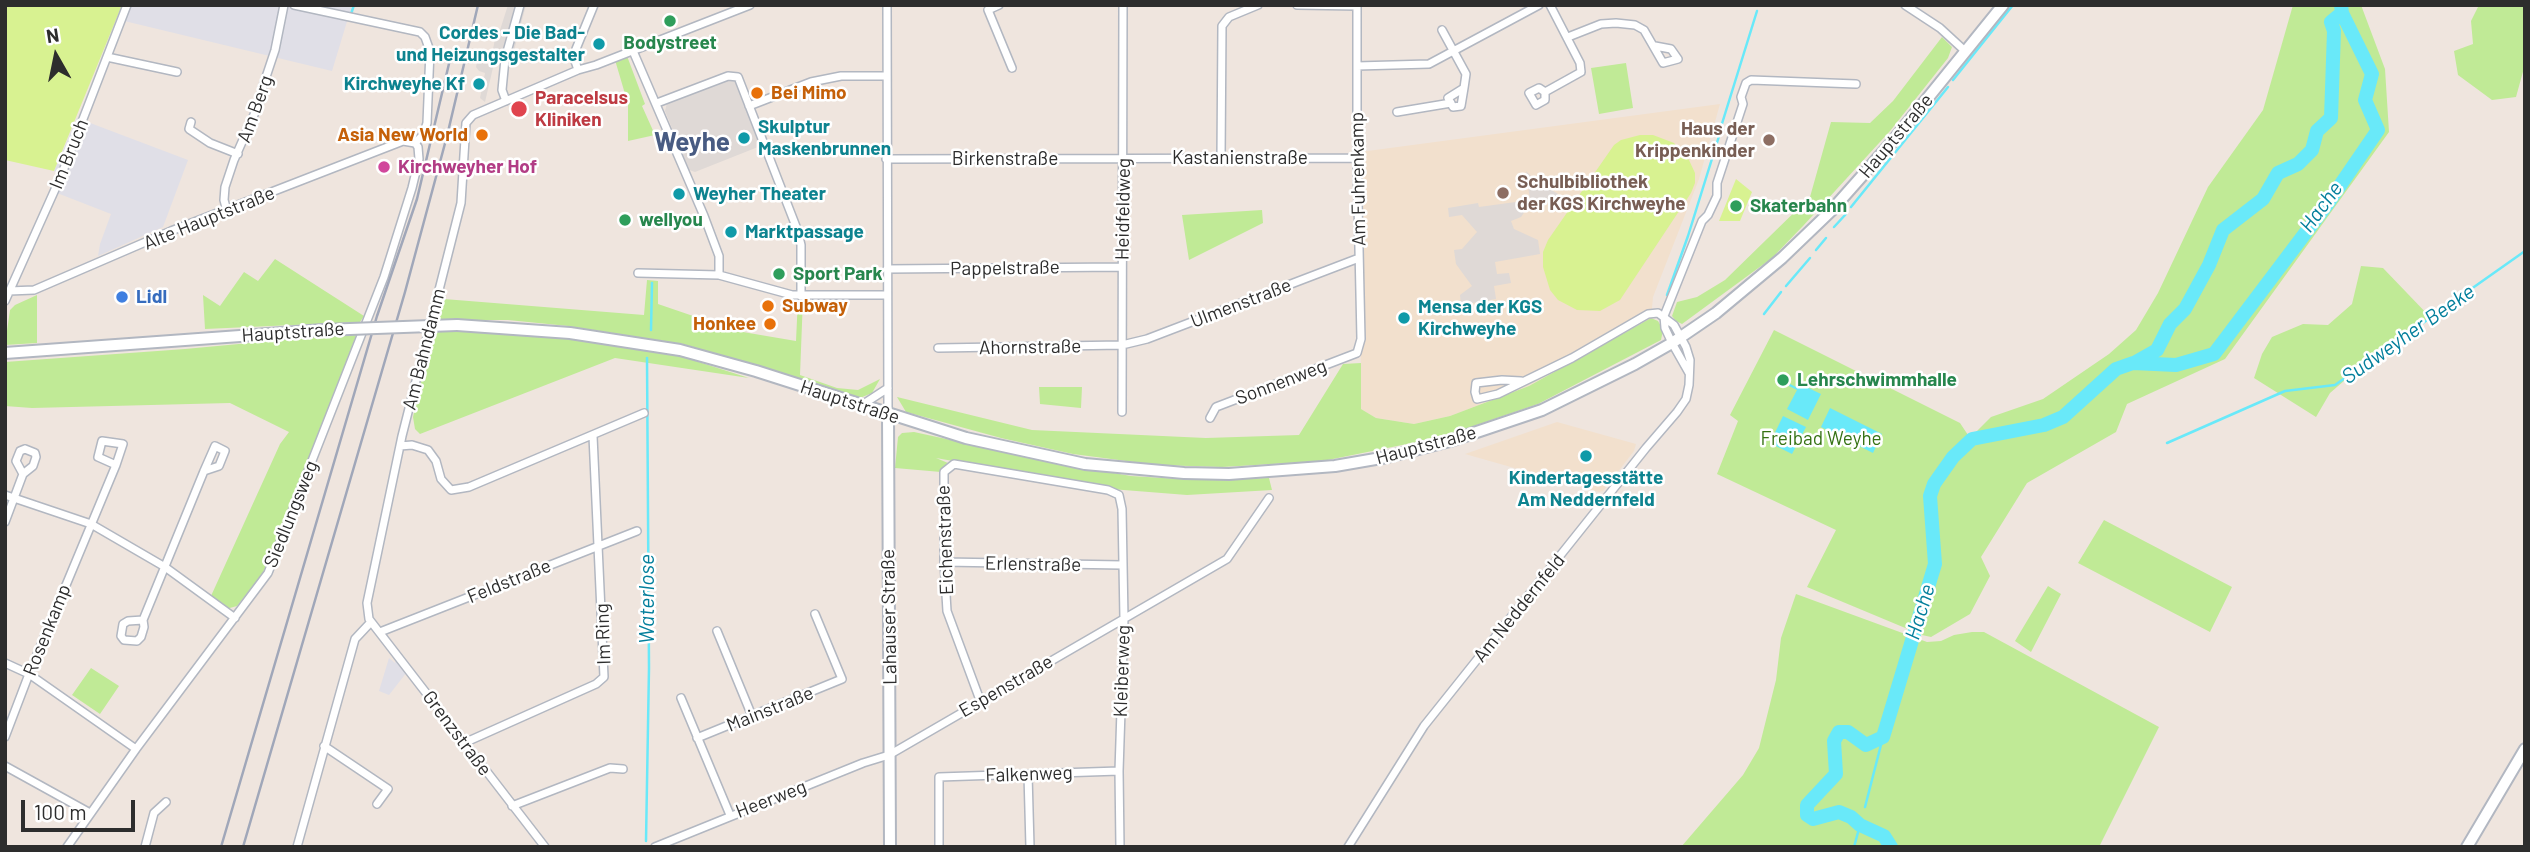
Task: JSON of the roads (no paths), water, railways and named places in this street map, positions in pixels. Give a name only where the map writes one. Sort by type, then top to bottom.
[{"type":"main road","name":"Hauptstraße","points":[[5,353],[323,330],[457,325],[570,332],[680,350],[966,438],[1085,464],[1184,473],[1282,471],[1387,457],[1450,442],[1542,410],[1672,343],[1749,287],[1811,232],[1893,141],[2003,5]]},
{"type":"main road","name":"Lahauser Straße","points":[[888,414],[890,847]]},
{"type":"main road","points":[[2467,847],[2523,754]]},
{"type":"street","name":"Im Bruch","points":[[5,301],[61,176],[127,5]]},
{"type":"street","name":"Am Berg","points":[[227,211],[225,187],[261,99],[284,5]]},
{"type":"street","points":[[294,5],[420,32],[425,37],[430,51],[427,122],[423,135],[412,142]]},
{"type":"street","points":[[520,5],[505,59],[502,90],[506,101],[578,70],[750,5]]},
{"type":"street","points":[[578,70],[575,61],[576,49],[594,5]]},
{"type":"street","name":"Lahauser Straße","points":[[887,5],[888,414]]},
{"type":"street","points":[[999,5],[988,10],[1012,68]]},
{"type":"street","name":"Heidfeldweg","points":[[1122,412],[1123,5]]},
{"type":"street","points":[[1221,158],[1222,26],[1229,17],[1258,5]]},
{"type":"street","points":[[1297,5],[1357,6]]},
{"type":"street","points":[[1357,66],[1429,64],[1539,5]]},
{"type":"street","points":[[1545,92],[1581,72],[1580,63],[1568,37],[1550,5]]},
{"type":"street","points":[[1905,5],[1940,28],[1965,51]]},
{"type":"street","name":"Am Fuhrenkamp","points":[[1357,6],[1361,340],[1357,353]]},
{"type":"street","points":[[1568,37],[1601,24],[1626,23],[1644,30],[1655,46]]},
{"type":"street","points":[[1397,112],[1451,103],[1448,98],[1464,88],[1466,74],[1441,30]]},
{"type":"street","points":[[633,51],[719,256],[719,275]]},
{"type":"street","points":[[107,57],[177,72]]},
{"type":"street","points":[[657,103],[733,75],[738,77],[799,236],[801,296]]},
{"type":"street","points":[[749,106],[811,82],[841,76],[887,76]]},
{"type":"street","points":[[1689,373],[1665,328],[1664,316],[1702,221],[1717,196],[1717,183],[1743,104],[1741,97],[1746,83],[1751,80],[1856,84]]},
{"type":"street","name":"Am Bahndamm","points":[[370,621],[366,603],[400,446],[461,203],[466,123],[473,115],[506,101]]},
{"type":"street","points":[[191,122],[189,129],[210,143],[238,154]]},
{"type":"street","name":"Alte Hauptstraße","points":[[9,291],[34,290],[172,231],[412,142]]},
{"type":"street","name":"Siedlungsweg","points":[[67,847],[136,749],[268,573],[384,277],[417,169],[419,152],[412,142]]},
{"type":"street","name":"Kastanienstraße","points":[[1124,158],[1357,159]]},
{"type":"street","name":"Birkenstraße","points":[[886,159],[1124,158]]},
{"type":"street","name":"Ulmenstraße","points":[[1122,345],[1147,339],[1359,258]]},
{"type":"street","name":"Pappelstraße","points":[[887,269],[1122,267]]},
{"type":"street","points":[[638,273],[719,275],[801,296],[887,295]]},
{"type":"street","name":"Hauptstraße","points":[[1521,381],[1476,383],[1477,399],[1498,394],[1572,358],[1648,314],[1658,313],[1664,316]]},
{"type":"street","points":[[1664,316],[1682,336]]},
{"type":"street","name":"Am Neddernfeld","points":[[1349,847],[1424,726],[1686,399],[1690,360],[1682,336]]},
{"type":"street","name":"Ahornstraße","points":[[939,348],[1122,345]]},
{"type":"street","name":"Sonnenweg","points":[[1210,418],[1216,407],[1357,353]]},
{"type":"street","points":[[862,405],[888,388]]},
{"type":"street","points":[[400,446],[412,444],[428,450],[436,461],[441,479],[451,490],[469,487],[644,414]]},
{"type":"street","name":"Im Ring","points":[[464,743],[596,684],[604,677],[593,436]]},
{"type":"street","name":"Eichenstraße","points":[[980,700],[947,611],[942,478],[944,472],[954,464],[1108,490],[1119,495]]},
{"type":"street","name":"Rosenkamp","points":[[5,737],[116,465]]},
{"type":"street","points":[[143,620],[204,471]]},
{"type":"street","points":[[5,522],[9,496],[23,474]]},
{"type":"street","name":"Kleiberweg","points":[[1119,495],[1122,509],[1124,618],[1119,771],[1120,847]]},
{"type":"street","points":[[9,496],[91,524],[165,568],[235,618]]},
{"type":"street","name":"Espenstraße","points":[[889,755],[1227,559],[1269,498]]},
{"type":"street","name":"Feldstraße","points":[[380,632],[638,531]]},
{"type":"street","name":"Erlenstraße","points":[[944,562],[1122,565]]},
{"type":"street","name":"Mainstraße","points":[[697,738],[842,679],[815,614]]},
{"type":"street","points":[[297,847],[355,639],[370,621]]},
{"type":"street","name":"Grenzstraße","points":[[370,621],[545,847]]},
{"type":"street","points":[[717,631],[752,716]]},
{"type":"street","points":[[5,663],[29,674],[136,749]]},
{"type":"street","points":[[681,698],[730,815]]},
{"type":"street","points":[[324,746],[387,789],[377,804]]},
{"type":"street","name":"Heerweg","points":[[655,847],[730,815],[889,755]]},
{"type":"street","points":[[5,766],[90,813]]},
{"type":"street","points":[[512,806],[610,768],[623,769]]},
{"type":"street","name":"Falkenweg","points":[[939,847],[939,777],[1119,771]]},
{"type":"street","points":[[1028,775],[1030,847]]},
{"type":"street","points":[[145,847],[154,813],[166,802]]},
{"type":"water","points":[[1790,384],[1798,388],[1800,384],[1821,394],[1808,420],[1787,409],[1797,390],[1789,386]]},
{"type":"water","points":[[1830,408],[1882,434],[1873,453],[1821,427]]},
{"type":"water","points":[[1783,416],[1806,427],[1792,454],[1770,443]]},
{"type":"waterway","points":[[351,14],[354,5]]},
{"type":"waterway","points":[[1953,80],[2013,5]]},
{"type":"waterway","name":"Hache","points":[[1891,847],[1884,836],[1839,812],[1813,819],[1807,815],[1807,805],[1836,774],[1834,741],[1839,732],[1848,732],[1866,745],[1883,737],[1935,564],[1930,496],[1934,484],[1953,457],[1972,439],[2044,425],[2063,417],[2116,369],[2133,363],[2176,365],[2214,354],[2328,203],[2378,130],[2365,100],[2372,74],[2342,13],[2341,5]]},
{"type":"waterway","points":[[1720,130],[1757,11]]},
{"type":"waterway","name":"Hache","points":[[2134,363],[2157,350],[2170,324],[2185,309],[2209,265],[2223,230],[2263,199],[2278,173],[2298,164],[2312,150],[2317,131],[2331,118],[2334,31],[2331,22],[2342,13]]},
{"type":"waterway","points":[[1851,207],[1948,87]]},
{"type":"waterway","points":[[1667,295],[1720,133]]},
{"type":"waterway","points":[[1834,227],[1846,214]]},
{"type":"waterway","points":[[1816,250],[1826,238]]},
{"type":"waterway","name":"Sudweyher Beeke","points":[[2167,443],[2285,391],[2335,385],[2525,251]]},
{"type":"waterway","points":[[1786,286],[1810,258]]},
{"type":"waterway","name":"Waterlose","points":[[651,330],[652,283]]},
{"type":"waterway","points":[[1764,314],[1781,292]]},
{"type":"waterway","name":"Waterlose","points":[[646,841],[649,668],[647,358]]},
{"type":"waterway","points":[[1865,807],[1883,737]]},
{"type":"waterway","points":[[1854,847],[1860,825]]},
{"type":"railway","points":[[243,847],[405,292],[447,136],[478,5]]},
{"type":"railway","points":[[221,847],[377,316],[417,199],[452,51]]},
{"type":"place","name":"Bodystreet","points":[[670,21]]},
{"type":"place","name":"Cordes - Die Bad- und Heizungsgestalter","points":[[599,44]]},
{"type":"place","name":"Kirchweyhe Kf","points":[[479,84]]},
{"type":"place","name":"Bei Mimo","points":[[757,93]]},
{"type":"place","name":"Paracelsus Kliniken","points":[[519,109]]},
{"type":"place","name":"Asia New World","points":[[482,135]]},
{"type":"place","name":"Skulptur Maskenbrunnen","points":[[744,138]]},
{"type":"place","name":"Haus der Krippenkinder","points":[[1769,140]]},
{"type":"place","name":"Kirchweyher Hof","points":[[384,167]]},
{"type":"place","name":"Schulbibliothek der KGS Kirchweyhe","points":[[1503,193]]},
{"type":"place","name":"Weyher Theater","points":[[679,194]]},
{"type":"place","name":"Skaterbahn","points":[[1736,206]]},
{"type":"place","name":"wellyou","points":[[625,220]]},
{"type":"place","name":"Marktpassage","points":[[731,232]]},
{"type":"place","name":"Sport Park","points":[[779,274]]},
{"type":"place","name":"Lidl","points":[[122,297]]},
{"type":"place","name":"Subway","points":[[768,306]]},
{"type":"place","name":"Mensa der KGS Kirchweyhe","points":[[1404,318]]},
{"type":"place","name":"Honkee","points":[[770,324]]},
{"type":"place","name":"Lehrschwimmhalle","points":[[1783,380]]},
{"type":"place","name":"Kindertagesstätte Am Neddernfeld","points":[[1586,456]]},
{"type":"district","name":"Weyhe","points":[[692,142]]},
{"type":"park label","name":"Freibad Weyhe","points":[[1821,439]]}]
